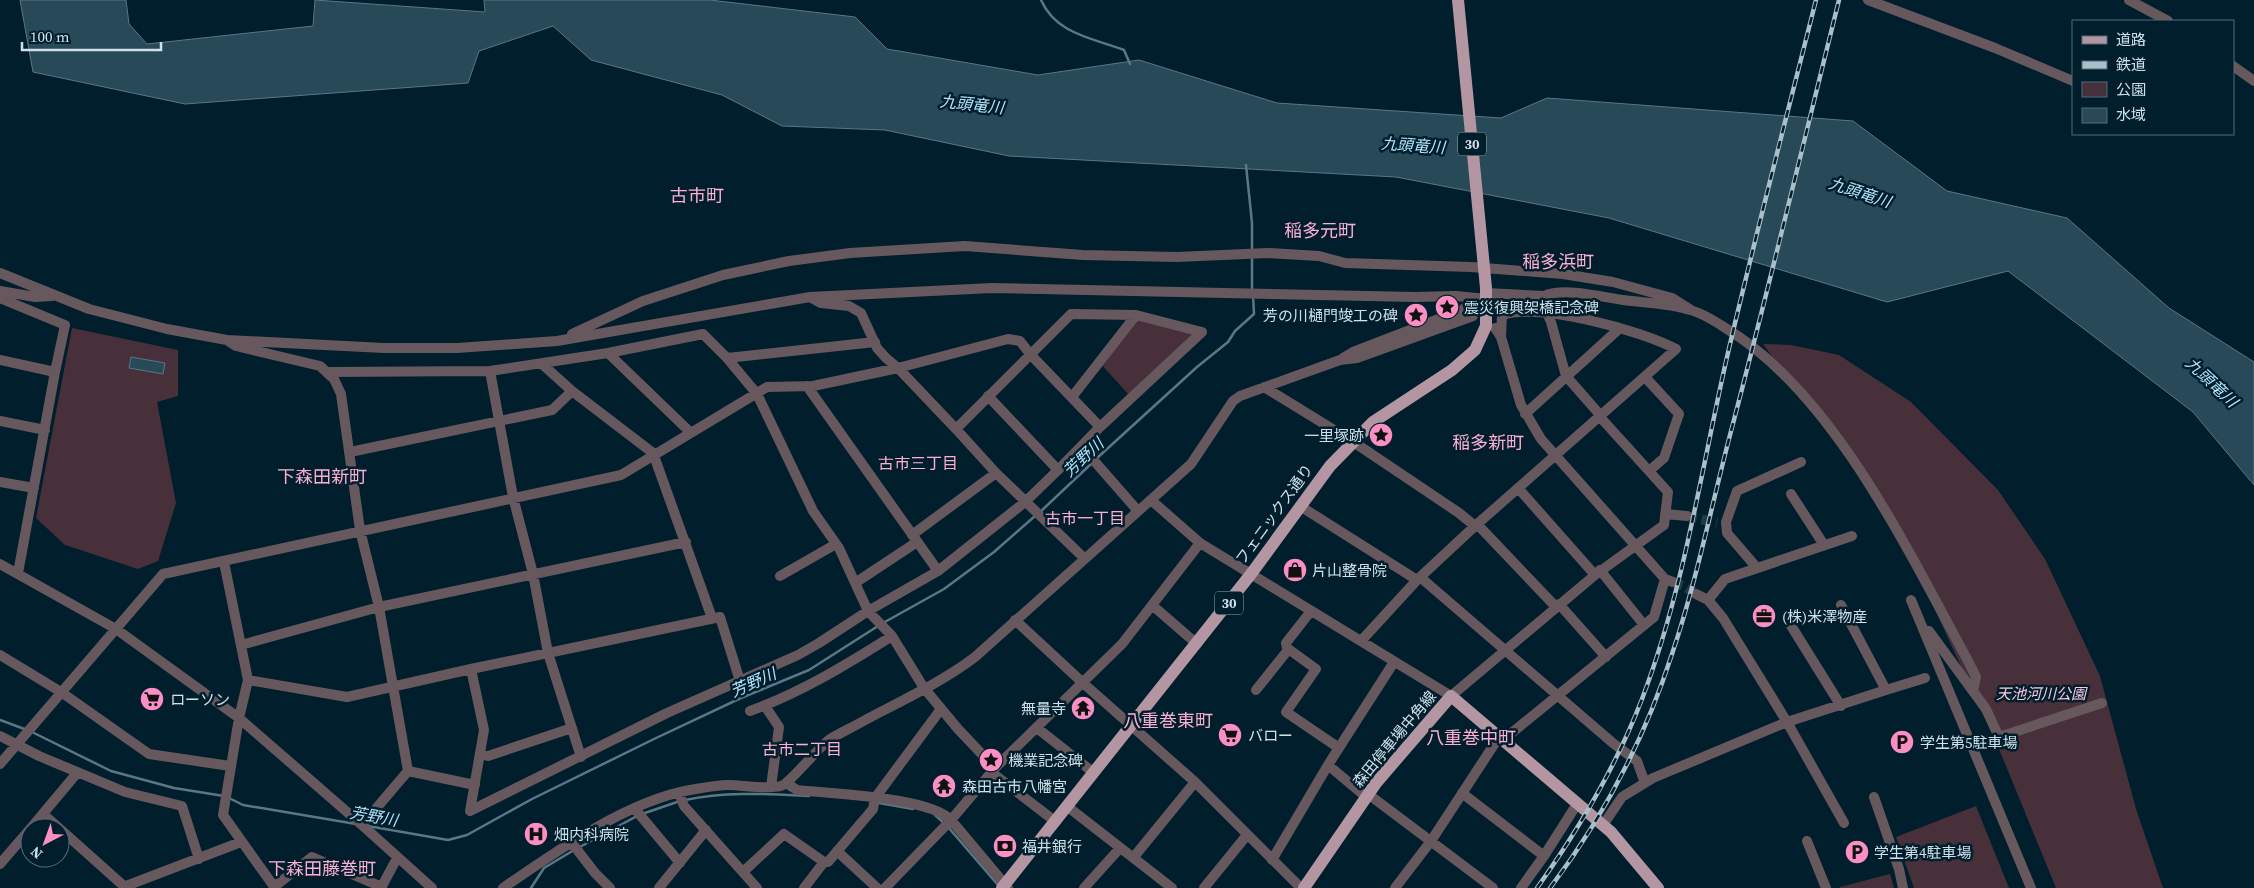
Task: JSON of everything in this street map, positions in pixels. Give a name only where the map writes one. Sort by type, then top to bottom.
[{"type":"main road","name":"フェニックス通り","points":[[1005,887],[1197,644],[1330,466],[1352,441],[1373,422],[1452,370],[1472,354],[1479,344],[1486,326],[1458,0]]},
{"type":"main road","name":"森田停車場中角線","points":[[1302,888],[1367,795],[1451,696],[1603,826],[1658,888]]},
{"type":"street","points":[[1868,0],[1995,48],[2072,81]]},
{"type":"street","points":[[2129,0],[2166,20]]},
{"type":"street","points":[[2234,67],[2254,82]]},
{"type":"street","points":[[557,341],[643,301],[716,278],[789,262],[850,253],[965,246],[1083,255],[1178,257],[1268,253],[1319,256],[1345,263],[1471,267],[1563,274],[1612,282],[1672,298],[1714,321],[1759,350],[1787,376],[1858,468],[1896,528],[1976,677],[1973,692]]},
{"type":"street","points":[[0,273],[56,296],[125,319],[227,340],[384,348],[457,348],[557,341],[810,297],[992,288],[1416,297],[1484,294],[1544,296],[1550,294],[1577,294],[1691,310]]},
{"type":"street","points":[[0,291],[35,297],[56,296]]},
{"type":"street","points":[[503,888],[572,843],[635,809],[679,793],[726,785],[771,787],[786,783],[810,757],[833,737],[956,672],[1191,464],[1233,402],[1240,396],[1340,360],[1353,352],[1462,310],[1484,294]]},
{"type":"street","points":[[1151,500],[1200,543],[1451,696],[1558,605],[1635,545],[1664,525],[1668,492],[1600,417],[1566,376],[1547,313],[1542,309],[1503,294]]},
{"type":"street","points":[[810,297],[820,303],[855,309],[861,313],[875,342],[886,358],[898,368],[996,473],[1084,558]]},
{"type":"street","points":[[0,298],[65,325],[18,574]]},
{"type":"street","points":[[1361,641],[1418,579],[1476,525],[1556,457],[1676,349],[1642,334],[1547,313],[1525,311],[1502,315],[1498,332],[1525,414],[1541,439],[1556,457],[1669,580],[1654,617],[1558,696],[1501,739],[1462,793],[1431,841],[1395,888]]},
{"type":"street","points":[[471,669],[484,730],[470,811],[667,713],[798,655],[868,611],[938,571],[1025,502],[1082,447],[1100,426],[1202,332],[1136,315],[1071,314],[956,429]]},
{"type":"street","points":[[1072,396],[1136,315]]},
{"type":"street","points":[[1340,360],[1357,358],[1473,316]]},
{"type":"street","points":[[1525,414],[1620,328]]},
{"type":"street","points":[[328,372],[490,371],[542,364],[703,334],[727,358],[757,394],[813,511],[836,544],[868,611],[892,636],[924,688],[993,770],[1056,822]]},
{"type":"street","points":[[227,340],[236,346],[320,366],[328,372],[341,394],[360,530],[379,607],[408,771]]},
{"type":"street","points":[[0,764],[164,574],[360,530],[621,475],[767,387],[807,386],[898,368],[1008,340],[1020,341],[1030,354],[1100,426]]},
{"type":"street","points":[[727,358],[875,342]]},
{"type":"street","points":[[608,352],[690,432]]},
{"type":"street","points":[[0,360],[55,372]]},
{"type":"street","points":[[542,364],[572,391],[654,454],[712,618]]},
{"type":"street","points":[[490,371],[514,497],[548,652],[581,757]]},
{"type":"street","points":[[1645,377],[1679,414],[1664,458],[1649,471]]},
{"type":"street","points":[[807,386],[938,571]]},
{"type":"street","points":[[1264,387],[1352,441],[1476,525],[1558,605],[1606,657]]},
{"type":"street","points":[[350,452],[552,410],[572,391]]},
{"type":"street","points":[[988,396],[1058,470]]},
{"type":"street","points":[[0,421],[46,430]]},
{"type":"street","points":[[1082,447],[1138,511]]},
{"type":"street","points":[[1757,568],[1722,524],[1726,522],[1737,491],[1801,462]]},
{"type":"street","points":[[855,583],[996,473]]},
{"type":"street","points":[[0,482],[34,488]]},
{"type":"street","points":[[1518,488],[1644,625]]},
{"type":"street","points":[[1791,494],[1824,545]]},
{"type":"street","points":[[1300,506],[1418,579],[1506,649],[1614,744],[1637,760],[1645,783]]},
{"type":"street","points":[[1665,514],[1687,516]]},
{"type":"street","points":[[1708,600],[1725,579],[1852,536]]},
{"type":"street","points":[[241,646],[379,607],[686,542]]},
{"type":"street","points":[[885,888],[951,820],[993,770],[1122,644],[1200,543]]},
{"type":"street","points":[[780,576],[836,544]]},
{"type":"street","points":[[224,562],[248,680],[239,718],[222,815],[274,887],[312,857],[381,887],[397,858]]},
{"type":"street","points":[[0,564],[116,629],[239,718],[432,888]]},
{"type":"street","points":[[1696,594],[1708,600],[1723,618],[1787,722],[1844,823]]},
{"type":"street","points":[[1911,600],[2031,888]]},
{"type":"street","points":[[1842,605],[1886,690]]},
{"type":"street","points":[[1152,606],[1197,644]]},
{"type":"street","points":[[1311,610],[1286,643],[1288,650],[1316,669],[1286,712],[1339,748]]},
{"type":"street","points":[[1918,616],[1986,709],[1999,737],[2102,703]]},
{"type":"street","points":[[248,680],[347,698],[548,652],[720,617],[740,681]]},
{"type":"street","points":[[1015,620],[1083,684],[1195,782],[1302,888]]},
{"type":"street","points":[[1790,624],[1841,706]]},
{"type":"street","points":[[750,711],[765,706],[820,679],[892,636]]},
{"type":"street","points":[[1256,690],[1288,650]]},
{"type":"street","points":[[0,655],[61,692],[149,754],[230,766]]},
{"type":"street","points":[[1272,860],[1328,765],[1394,662]]},
{"type":"street","points":[[1603,826],[1622,797],[1653,778],[1787,722],[1925,678]]},
{"type":"street","points":[[765,706],[778,727],[771,787]]},
{"type":"street","points":[[804,888],[824,862],[828,862],[873,809],[875,798],[941,709]]},
{"type":"street","points":[[480,754],[488,756],[572,728]]},
{"type":"street","points":[[1037,728],[1094,773]]},
{"type":"street","points":[[0,736],[77,773],[125,792],[182,806],[199,859]]},
{"type":"street","points":[[1328,765],[1493,888]]},
{"type":"street","points":[[408,771],[475,785]]},
{"type":"street","points":[[362,825],[408,771]]},
{"type":"street","points":[[40,818],[77,773]]},
{"type":"street","points":[[1133,858],[1195,782]]},
{"type":"street","points":[[786,783],[797,790],[875,798],[930,808],[940,812],[951,820],[1005,887]]},
{"type":"street","points":[[679,793],[684,806],[757,888]]},
{"type":"street","points":[[1462,793],[1544,856]]},
{"type":"street","points":[[1874,797],[1899,869],[1903,888]]},
{"type":"street","points":[[1520,888],[1544,856],[1577,804]]},
{"type":"street","points":[[1068,807],[1172,888]]},
{"type":"street","points":[[635,809],[680,863]]},
{"type":"street","points":[[43,814],[47,818]]},
{"type":"street","points":[[659,888],[706,830]]},
{"type":"street","points":[[743,872],[784,834],[824,862]]},
{"type":"street","points":[[1204,888],[1247,834]]},
{"type":"street","points":[[70,839],[126,887],[241,842]]},
{"type":"street","points":[[0,864],[20,841]]},
{"type":"street","points":[[1808,841],[1826,888]]},
{"type":"street","points":[[572,843],[595,873],[610,888]]},
{"type":"street","points":[[1084,888],[1120,848]]},
{"type":"street","points":[[837,851],[877,888]]},
{"type":"green space","points":[[1136,315],[1201,334],[1129,395],[1099,362]]},
{"type":"green space","points":[[72,328],[178,350],[178,396],[157,402],[176,503],[158,561],[138,569],[65,545],[36,518]]},
{"type":"green space","name":"天池河川公園","points":[[1763,344],[1791,345],[1839,355],[1911,402],[1998,490],[2045,559],[2100,676],[2136,809],[2163,888],[2056,888],[1999,749],[1919,575],[1852,466]]},
{"type":"green space","points":[[1976,806],[2009,888],[1914,888],[1896,837]]},
{"type":"green space","points":[[1890,874],[1894,888],[1840,888],[1840,887]]},
{"type":"water","name":"九頭竜川","points":[[20,0],[126,0],[129,24],[147,44],[313,26],[315,0],[485,12],[484,0],[710,0],[855,17],[887,49],[1038,75],[1139,60],[1277,103],[1501,118],[1547,98],[1853,121],[1947,191],[2067,218],[2169,308],[2254,362],[2254,485],[2193,412],[2008,271],[1887,302],[1609,218],[1396,177],[1009,156],[885,130],[782,126],[722,95],[591,60],[553,26],[479,51],[468,83],[185,104],[33,72]]},
{"type":"water","points":[[131,357],[165,363],[163,374],[129,368]]},
{"type":"waterway","points":[[1041,0],[1048,11],[1065,28],[1124,50],[1130,64]]},
{"type":"waterway","name":"芳野川","points":[[1246,165],[1252,223],[1252,252]]},
{"type":"waterway","name":"芳野川","points":[[1252,258],[1252,290]]},
{"type":"waterway","name":"芳野川","points":[[1096,459],[1197,367],[1228,342],[1235,331],[1254,314],[1253,295]]},
{"type":"waterway","name":"芳野川","points":[[1039,513],[1092,463]]},
{"type":"waterway","name":"芳野川","points":[[883,623],[944,589],[994,552],[1035,516]]},
{"type":"waterway","name":"芳野川","points":[[368,826],[448,840],[467,835],[532,799],[654,739],[741,698],[809,670],[878,626]]},
{"type":"waterway","name":"芳野川","points":[[0,720],[27,730]]},
{"type":"waterway","name":"芳野川","points":[[32,732],[111,771],[174,788],[224,796]]},
{"type":"waterway","points":[[685,800],[732,794],[809,796]]},
{"type":"waterway","name":"芳野川","points":[[229,798],[243,805],[356,824]]},
{"type":"waterway","points":[[642,814],[680,801]]},
{"type":"waterway","points":[[879,803],[913,809]]},
{"type":"waterway","points":[[935,815],[944,823]]},
{"type":"waterway","points":[[578,848],[637,816]]},
{"type":"waterway","points":[[948,827],[998,885]]},
{"type":"waterway","points":[[531,888],[544,868],[574,850]]},
{"type":"tunnel","points":[[1687,516],[1717,523]]},
{"type":"tunnel","points":[[1673,582],[1684,586],[1696,594]]},
{"type":"railway","points":[[1537,888],[1596,797],[1621,749],[1657,657],[1680,573],[1727,357],[1816,0]]},
{"type":"railway","points":[[1550,888],[1588,834],[1621,776],[1649,716],[1681,627],[1839,0]]},
{"type":"place","name":"震災復興架橋記念碑","points":[[1447,307]]},
{"type":"place","name":"芳の川樋門竣工の碑","points":[[1416,315]]},
{"type":"place","name":"一里塚跡","points":[[1381,435]]},
{"type":"place","name":"片山整骨院","points":[[1295,570]]},
{"type":"place","name":"(株)米澤物産","points":[[1764,616]]},
{"type":"place","name":"ローソン","points":[[152,699]]},
{"type":"place","name":"無量寺","points":[[1083,708]]},
{"type":"place","name":"バロー","points":[[1230,735]]},
{"type":"place","name":"学生第5駐車場","points":[[1902,742]]},
{"type":"place","name":"機業記念碑","points":[[991,760]]},
{"type":"place","name":"森田古市八幡宮","points":[[944,786]]},
{"type":"place","name":"畑内科病院","points":[[536,834]]},
{"type":"place","name":"福井銀行","points":[[1005,846]]},
{"type":"place","name":"学生第4駐車場","points":[[1857,852]]},
{"type":"district","name":"古市町","points":[[697,195]]},
{"type":"district","name":"稲多元町","points":[[1320,230]]},
{"type":"district","name":"稲多浜町","points":[[1558,261]]},
{"type":"district","name":"稲多新町","points":[[1488,442]]},
{"type":"district","name":"古市三丁目","points":[[918,463]]},
{"type":"district","name":"下森田新町","points":[[322,476]]},
{"type":"district","name":"古市一丁目","points":[[1085,518]]},
{"type":"district","name":"八重巻東町","points":[[1168,720]]},
{"type":"district","name":"八重巻中町","points":[[1471,737]]},
{"type":"district","name":"古市二丁目","points":[[802,749]]},
{"type":"district","name":"下森田藤巻町","points":[[322,868]]}]
